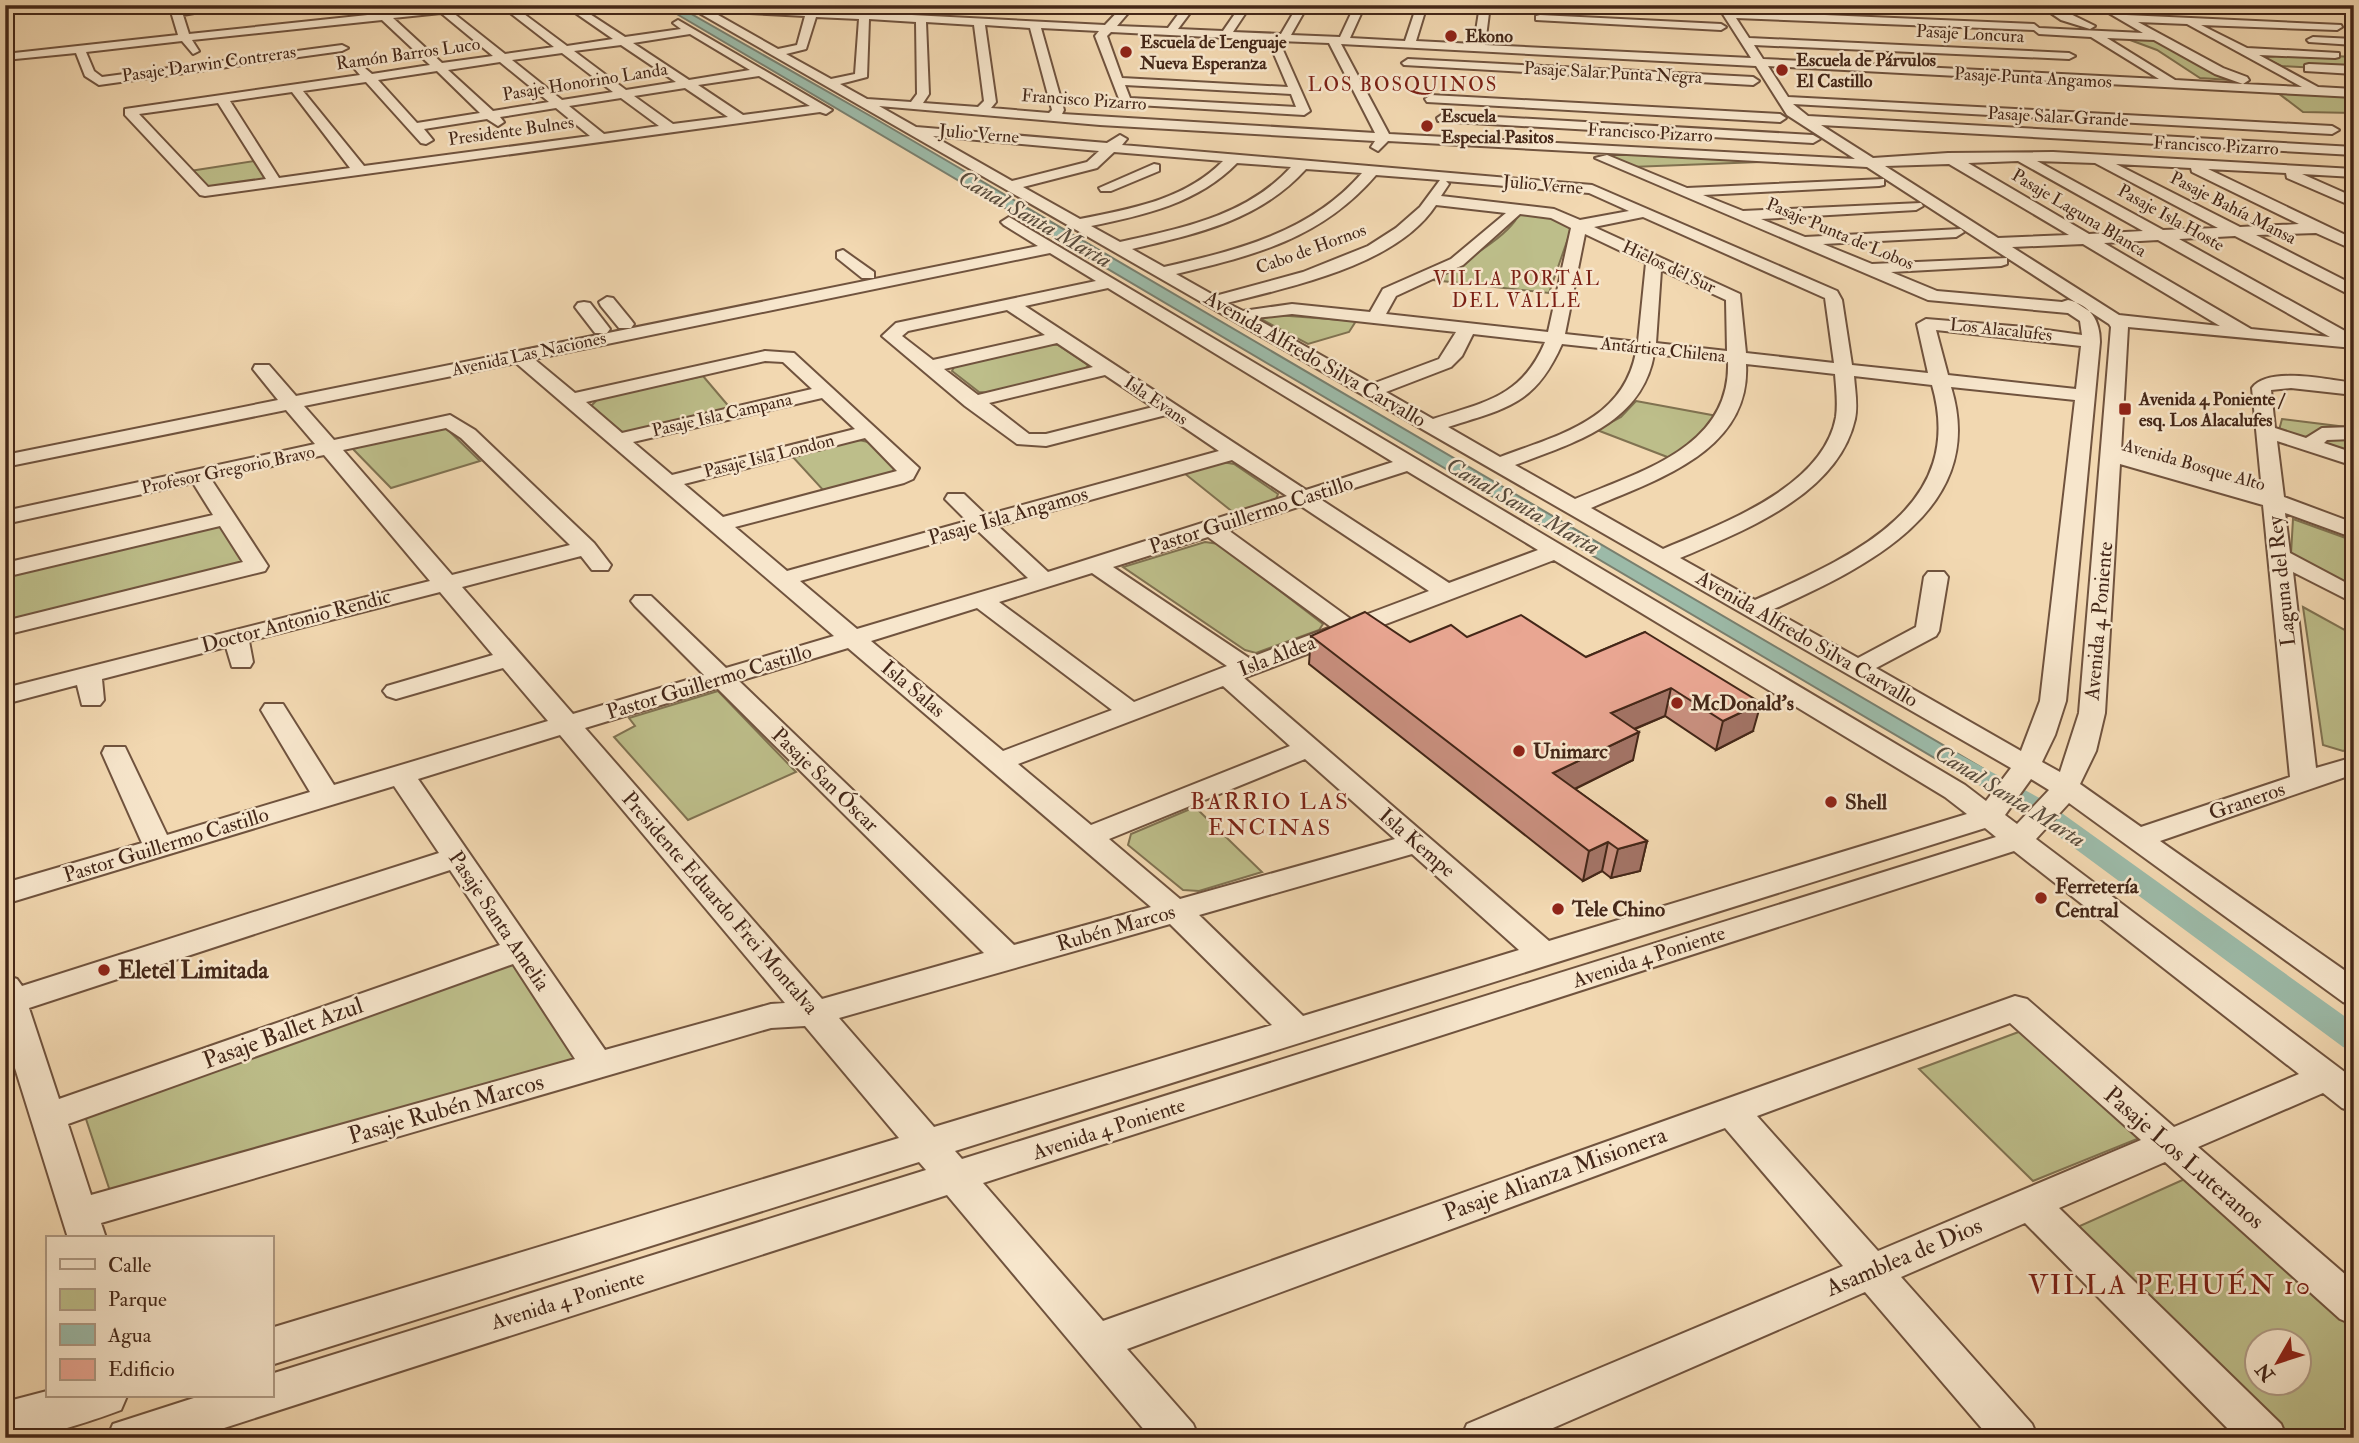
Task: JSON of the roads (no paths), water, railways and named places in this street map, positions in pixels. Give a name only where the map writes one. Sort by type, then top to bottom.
[{"type":"street","points":[[5,9],[41,5]]},
{"type":"street","points":[[176,14],[234,5]]},
{"type":"street","points":[[79,47],[90,74],[99,80],[139,76],[204,67],[318,23],[487,5]]},
{"type":"street","points":[[505,5],[671,129]]},
{"type":"street","points":[[569,5],[740,119]]},
{"type":"street","points":[[651,5],[1272,37],[1479,44],[1539,35],[1599,38],[1660,54],[1748,60]]},
{"type":"street","points":[[651,5],[760,72]]},
{"type":"street","points":[[722,5],[836,8],[889,14],[1056,18],[1109,27],[1286,34],[1395,44],[2354,91]]},
{"type":"street","points":[[889,14],[901,5]]},
{"type":"street","points":[[942,16],[957,5]]},
{"type":"street","points":[[1105,167],[1114,146],[1133,123],[1101,36],[1130,5]]},
{"type":"street","points":[[1173,28],[1191,5]]},
{"type":"street","points":[[1228,31],[1246,5]]},
{"type":"street","points":[[1286,34],[1303,5]]},
{"type":"street","points":[[1339,39],[1360,5]]},
{"type":"street","points":[[1410,41],[1422,5]]},
{"type":"street","points":[[1479,44],[1485,5]]},
{"type":"street","points":[[1539,35],[1541,5]]},
{"type":"street","points":[[1708,5],[1726,36],[1771,82],[1782,100],[1802,119],[2115,320],[2354,343]]},
{"type":"street","points":[[1786,5],[1794,16]]},
{"type":"street","points":[[1840,5],[1851,19]]},
{"type":"street","points":[[2045,5],[2065,18],[2117,35]]},
{"type":"street","points":[[2100,5],[2219,71],[2261,86],[2281,101]]},
{"type":"street","points":[[2159,6],[2313,14],[2354,39]]},
{"type":"street","points":[[2159,6],[2312,87]]},
{"type":"street","name":"Avenida Alfredo Silva Carvallo","points":[[692,7],[915,131],[1858,668],[2024,772],[2139,838],[2354,994]]},
{"type":"street","points":[[440,8],[601,138]]},
{"type":"street","points":[[1725,9],[1794,16],[1969,24],[2035,33],[2183,38]]},
{"type":"street","points":[[1408,63],[1755,85],[1744,41],[1725,9]]},
{"type":"street","points":[[308,11],[449,164]]},
{"type":"street","points":[[1900,12],[1910,22]]},
{"type":"street","points":[[1955,12],[1969,24]]},
{"type":"street","points":[[775,52],[802,47],[807,20],[813,13]]},
{"type":"street","points":[[2017,13],[2035,33],[2051,41],[2093,78],[2164,155],[2354,245]]},
{"type":"street","points":[[176,14],[242,16]]},
{"type":"street","points":[[176,14],[184,36],[204,67]]},
{"type":"street","points":[[384,16],[518,140]]},
{"type":"street","points":[[829,83],[861,76],[864,16]]},
{"type":"street","points":[[2123,18],[2337,27]]},
{"type":"street","points":[[914,106],[923,94],[921,19]]},
{"type":"street","points":[[979,22],[990,102],[981,111]]},
{"type":"street","points":[[1035,24],[1058,110],[1053,117]]},
{"type":"street","points":[[1539,35],[1599,38],[1655,24],[1726,36]]},
{"type":"street","points":[[1655,24],[1660,54]]},
{"type":"street","points":[[1736,27],[1869,33]]},
{"type":"street","name":"Ramón Barros Luco","points":[[205,192],[130,112],[691,31]]},
{"type":"street","points":[[2093,34],[2169,79]]},
{"type":"street","points":[[5,57],[184,36],[260,44],[342,48]]},
{"type":"street","points":[[2196,39],[2244,36]]},
{"type":"street","points":[[1119,247],[1192,229],[1238,214],[1282,188],[1304,156],[1314,133],[1288,73],[1274,55],[1272,37]]},
{"type":"street","points":[[1163,272],[1246,251],[1303,229],[1341,206],[1373,162],[1384,137],[1339,39]]},
{"type":"street","points":[[2295,39],[2354,39]]},
{"type":"street","name":"Pasaje Loncura","points":[[1744,41],[2069,56]]},
{"type":"street","points":[[1395,44],[1443,118],[1451,158]]},
{"type":"street","points":[[1105,46],[1118,47]]},
{"type":"street","points":[[2242,50],[2354,56]]},
{"type":"street","points":[[181,54],[194,52]]},
{"type":"street","points":[[341,64],[354,62]]},
{"type":"street","points":[[1111,63],[1125,63]]},
{"type":"street","points":[[87,66],[100,65]]},
{"type":"street","points":[[2272,66],[2354,70]]},
{"type":"street","name":"Pasaje Honorino Landa","points":[[414,127],[760,72]]},
{"type":"street","name":"Presidente Bulnes","points":[[205,192],[360,171],[449,164],[518,140],[601,138],[740,119],[828,112],[760,72]]},
{"type":"street","points":[[1274,72],[1288,73]]},
{"type":"street","points":[[139,76],[157,108]]},
{"type":"street","points":[[2093,78],[2169,79],[2354,91]]},
{"type":"street","points":[[1118,81],[1296,92]]},
{"type":"street","points":[[1771,82],[1794,83]]},
{"type":"street","points":[[295,88],[360,171]]},
{"type":"street","points":[[1425,89],[1780,118]]},
{"type":"street","points":[[222,99],[275,182]]},
{"type":"street","points":[[1782,100],[2332,130]]},
{"type":"street","name":"Francisco Pizarro","points":[[860,101],[1133,123],[1384,137],[1451,158],[1534,146],[1603,154],[1850,163],[2018,156],[2354,173]]},
{"type":"street","points":[[1125,101],[1304,111]]},
{"type":"street","name":"Avenida 4 Poniente","points":[[273,1346],[1545,955],[1993,811],[2024,772],[2046,730],[2053,701],[2086,397],[2090,322],[1780,118],[1766,105]]},
{"type":"street","points":[[2297,114],[2354,139]]},
{"type":"street","points":[[1443,118],[1813,139]]},
{"type":"street","name":"Pasaje Salar Grande","points":[[1802,119],[2354,151]]},
{"type":"street","name":"Pasaje Laguna Blanca","points":[[1892,125],[2247,334]]},
{"type":"street","name":"Pasaje Isla Hoste","points":[[1968,129],[2354,343]]},
{"type":"street","name":"Julio Verne","points":[[915,131],[1235,157],[1304,156],[1373,162],[1451,158],[1592,189],[1831,295],[1835,300],[1846,412],[1844,423],[1829,453],[1809,478],[1768,510],[1663,557]]},
{"type":"street","points":[[1527,163],[1534,146]]},
{"type":"street","points":[[1598,174],[1603,154]]},
{"type":"street","name":"Pasaje Punta de Lobos","points":[[1603,154],[1630,169],[1934,296],[2072,308]]},
{"type":"street","points":[[1079,224],[1144,209],[1189,193],[1213,179],[1235,157]]},
{"type":"street","name":"Cabo de Hornos","points":[[1214,301],[1291,281],[1349,260],[1399,233],[1420,218],[1435,200],[1451,158]]},
{"type":"street","name":"Pasaje Bahía Mansa","points":[[2094,158],[2354,292]]},
{"type":"street","points":[[1630,169],[1782,160]]},
{"type":"street","points":[[1010,186],[1105,167],[1148,171],[1106,188]]},
{"type":"street","points":[[2278,169],[2354,204]]},
{"type":"street","points":[[1683,191],[1879,182]]},
{"type":"street","name":"Hielos del Sur","points":[[1435,200],[1545,211],[1734,298],[1738,383],[1719,426],[1703,444],[1657,473],[1574,506]]},
{"type":"street","points":[[1740,215],[1916,206]]},
{"type":"street","points":[[1375,319],[1390,293],[1457,262],[1513,216],[1515,208]]},
{"type":"street","points":[[1432,426],[1500,402],[1524,390],[1542,370],[1556,339],[1579,225],[1645,212]]},
{"type":"street","name":"Avenida Alfredo Silva Carvallo","points":[[1009,222],[1955,791],[1993,811],[2025,833],[2340,1087]]},
{"type":"street","points":[[1993,243],[2318,228]]},
{"type":"street","points":[[1802,241],[1956,232]]},
{"type":"street","name":"Avenida Las Naciones","points":[[5,461],[601,329],[846,279],[1046,244]]},
{"type":"street","name":"Avenida Las Naciones","points":[[5,449],[519,356],[1046,244]]},
{"type":"street","points":[[846,279],[837,260],[869,275]]},
{"type":"street","points":[[1500,464],[1578,432],[1615,411],[1634,388],[1644,348],[1654,261]]},
{"type":"street","points":[[1869,269],[2001,261]]},
{"type":"street","points":[[1110,283],[902,327],[892,333],[893,339],[1016,436],[1029,441],[1046,440],[1168,409]]},
{"type":"street","points":[[607,302],[625,324]]},
{"type":"street","name":"Isla Evans","points":[[1010,304],[1446,592]]},
{"type":"street","points":[[584,307],[601,329]]},
{"type":"street","name":"Antártica Chilena","points":[[1241,317],[1263,311],[1293,309],[2086,397]]},
{"type":"street","name":"Avenida 4 Poniente","points":[[273,1392],[956,1178],[2025,833],[2062,794],[2083,751],[2092,713],[2120,332],[2115,320]]},
{"type":"street","name":"Los Alacalufes","points":[[1938,381],[1927,323],[2025,332],[2091,342]]},
{"type":"street","points":[[1371,391],[1445,363],[1453,356],[1467,329]]},
{"type":"street","points":[[928,367],[1061,337]]},
{"type":"street","points":[[571,400],[770,355],[792,358],[909,468],[906,475],[718,524]]},
{"type":"street","name":"Isla Salas","points":[[519,356],[1176,911],[1298,1031]]},
{"type":"street","name":"Presidente Eduardo Frei Montalva","points":[[262,369],[1178,1438]]},
{"type":"street","points":[[972,402],[1107,369]]},
{"type":"street","points":[[1754,609],[1842,567],[1882,541],[1919,508],[1936,482],[1950,444],[1949,418],[1938,381]]},
{"type":"street","name":"Laguna del Rey","points":[[2304,781],[2261,388],[2266,383],[2283,382],[2354,389]]},
{"type":"street","name":"Pasaje Isla Campana","points":[[618,440],[827,391]]},
{"type":"street","name":"Profesor Gregorio Bravo","points":[[5,518],[450,421],[457,424],[593,556]]},
{"type":"street","name":"Pasaje Isla London","points":[[668,482],[870,431]]},
{"type":"street","points":[[2310,445],[2322,433],[2354,433]]},
{"type":"street","points":[[2267,437],[2310,445],[2354,460]]},
{"type":"street","name":"Avenida Bosque Alto","points":[[2113,448],[2354,517]]},
{"type":"street","name":"Pasaje Isla Angamos","points":[[782,579],[1233,453]]},
{"type":"street","name":"Pastor Guillermo Castillo","points":[[5,894],[1045,581],[1410,463]]},
{"type":"street","points":[[5,628],[257,566],[199,477]]},
{"type":"street","name":"Avenida Bosque Alto","points":[[2273,495],[2354,531]]},
{"type":"street","points":[[956,499],[1045,581]]},
{"type":"street","points":[[5,570],[226,518]]},
{"type":"street","points":[[1212,529],[1349,629]]},
{"type":"street","name":"Isla Aldea","points":[[998,762],[1556,551]]},
{"type":"street","name":"Doctor Antonio Rendic","points":[[5,696],[445,582],[593,556]]},
{"type":"street","points":[[2279,556],[2354,596]]},
{"type":"street","points":[[1095,565],[1236,672]]},
{"type":"street","points":[[1858,668],[1927,631],[1936,578]]},
{"type":"street","points":[[981,600],[1130,711]]},
{"type":"street","name":"Pasaje San Óscar","points":[[643,601],[1008,958]]},
{"type":"street","points":[[236,636],[241,662]]},
{"type":"street","points":[[396,691],[509,658]]},
{"type":"street","name":"Isla Kempe","points":[[1236,672],[1308,748],[1545,955]]},
{"type":"street","points":[[89,675],[91,700]]},
{"type":"street","points":[[274,710],[327,797]]},
{"type":"street","points":[[2299,741],[2330,756],[2354,763]]},
{"type":"street","points":[[1088,837],[1308,748]]},
{"type":"street","points":[[115,753],[158,847]]},
{"type":"street","name":"Graneros","points":[[2139,838],[2354,763]]},
{"type":"street","name":"Pasaje Santa Amelia","points":[[401,775],[598,1066]]},
{"type":"street","name":"Rubén Marcos","points":[[814,1013],[1417,843]]},
{"type":"street","points":[[83,1226],[8,994],[457,858]]},
{"type":"street","name":"Pasaje Ballet Azul","points":[[48,1116],[519,950]]},
{"type":"street","name":"Pasaje Alianza Misionera","points":[[1096,1342],[2015,1008]]},
{"type":"street","name":"Pasaje Los Luteranos","points":[[2015,1008],[2354,1307]]},
{"type":"street","name":"Pasaje Rubén Marcos","points":[[83,1226],[598,1066],[771,1016],[814,1013]]},
{"type":"street","name":"Asamblea de Dios","points":[[1482,1438],[2168,1144],[2340,1087]]},
{"type":"street","points":[[1731,1110],[2017,1438]]},
{"type":"street","points":[[2030,1203],[2266,1438]]},
{"type":"street","points":[[5,1422],[98,1398]]},
{"type":"street","points":[[128,1438],[257,1398]]},
{"type":"water","points":[[670,10],[686,11],[874,118],[1984,769],[1975,782]]},
{"type":"waterway","name":"Canal Santa Marta","points":[[1951,758],[2036,807],[2354,1039]]},
{"type":"place","name":"Ekono","points":[[1451,36]]},
{"type":"place","name":"Escuela de Lenguaje Nueva Esperanza","points":[[1126,52]]},
{"type":"place","name":"Escuela de Párvulos El Castillo","points":[[1782,70]]},
{"type":"place","name":"Escuela Especial Pasitos","points":[[1427,126]]},
{"type":"place","name":"Avenida 4 Poniente / esq. Los Alacalufes","points":[[2125,409]]},
{"type":"place","name":"McDonald's","points":[[1677,703]]},
{"type":"place","name":"Unimarc","points":[[1519,751]]},
{"type":"place","name":"Shell","points":[[1831,802]]},
{"type":"place","name":"Ferretería Central","points":[[2041,898]]},
{"type":"place","name":"Tele Chino","points":[[1558,909]]},
{"type":"place","name":"Eletel Limitada","points":[[104,970]]},
{"type":"district","name":"LOS BOSQUINOS","points":[[1403,85]]},
{"type":"district","name":"VILLA PORTAL DEL VALLE","points":[[1517,290]]},
{"type":"district","name":"BARRIO LAS ENCINAS","points":[[1270,814]]},
{"type":"district","name":"VILLA PEHUÉN 10","points":[[2170,1285]]}]
